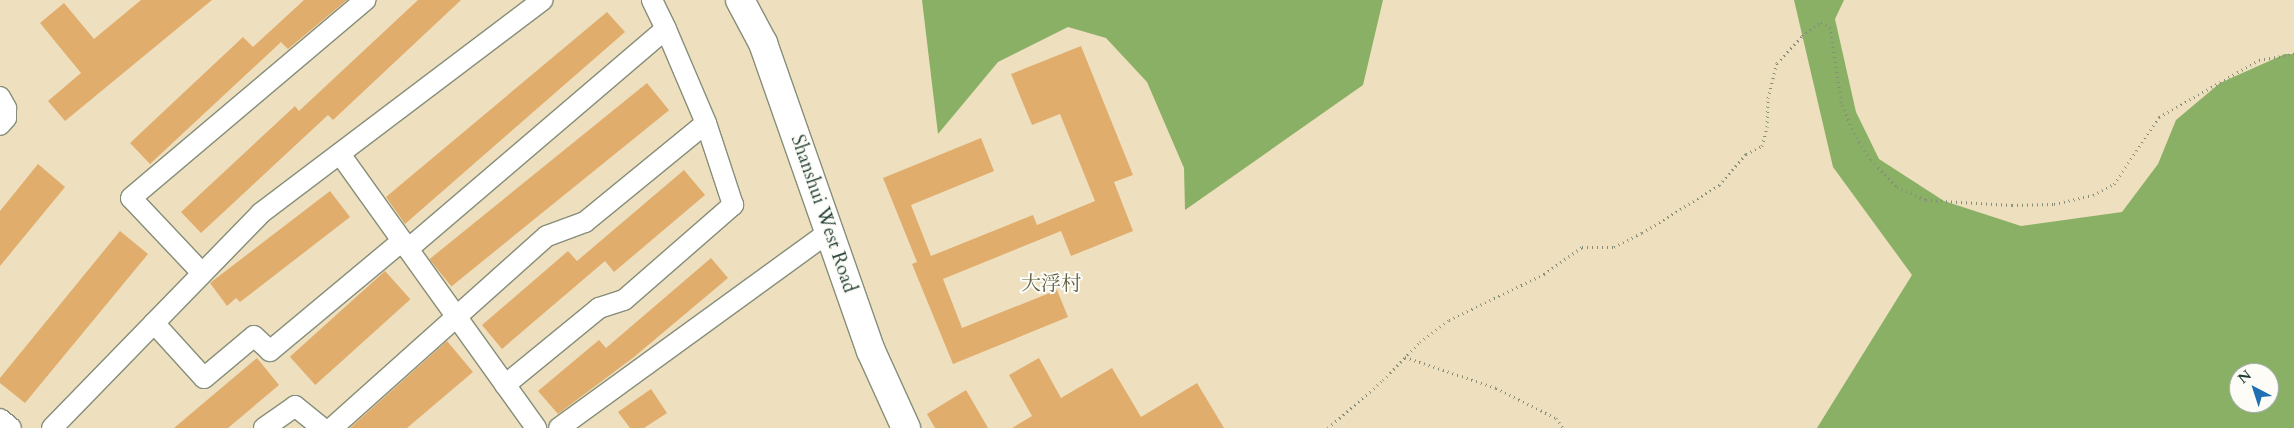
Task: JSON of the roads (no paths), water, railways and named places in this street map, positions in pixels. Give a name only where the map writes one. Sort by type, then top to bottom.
[{"type":"street","points":[[202,273],[131,198],[365,0]]},
{"type":"street","points":[[52,428],[261,213],[543,0]]},
{"type":"street","points":[[505,385],[599,308],[624,300],[733,205],[706,123],[652,0]]},
{"type":"street","name":"Shanshui West Road","points":[[740,0],[763,43],[871,351],[906,428]]},
{"type":"street","points":[[154,323],[204,378],[254,336],[270,351],[405,245],[666,29]]},
{"type":"street","points":[[0,96],[6,108],[6,118],[0,124]]},
{"type":"street","points":[[332,428],[547,236],[586,222],[706,123]]},
{"type":"street","points":[[340,154],[536,428]]},
{"type":"street","points":[[558,428],[829,232]]},
{"type":"street","points":[[264,428],[295,406],[322,428]]},
{"type":"street","points":[[0,419],[10,428]]},
{"type":"district","name":"大浮村","points":[[1051,283]]}]
